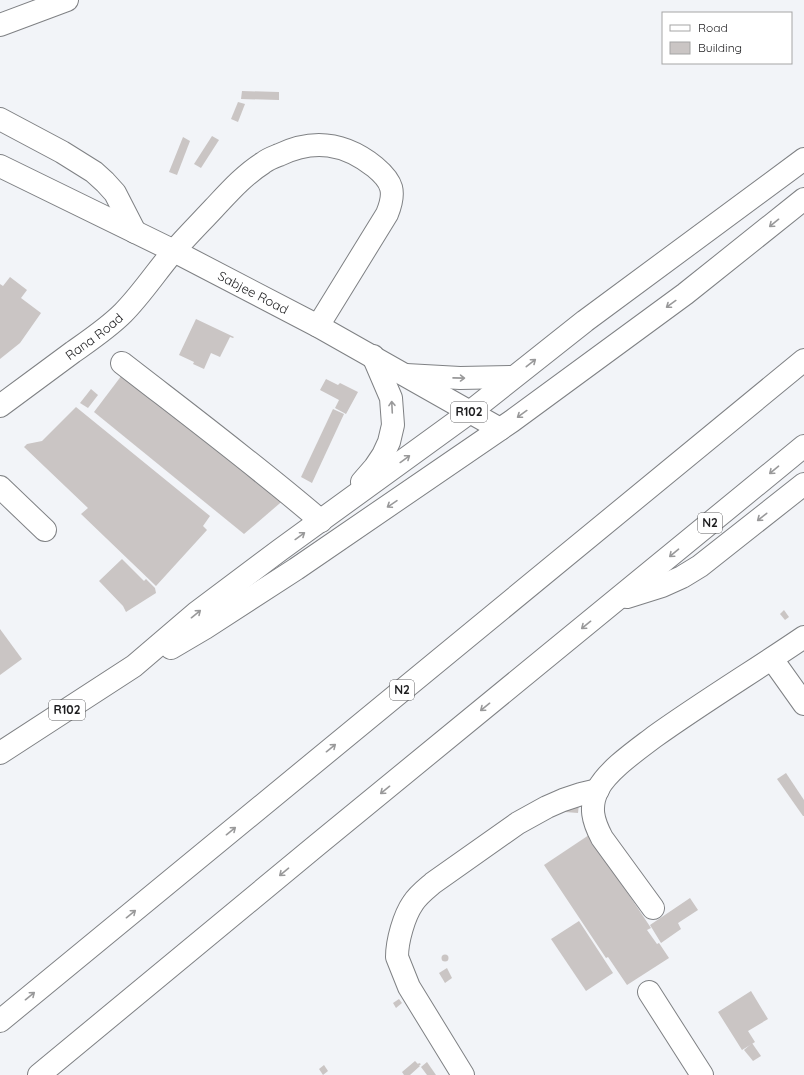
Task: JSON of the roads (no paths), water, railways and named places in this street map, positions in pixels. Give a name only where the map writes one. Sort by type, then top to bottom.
[{"type":"main road","points":[[0,25],[67,0]]},
{"type":"main road","points":[[0,119],[62,152],[94,172],[115,193],[135,232]]},
{"type":"main road","name":"Rana Road","points":[[0,406],[99,333],[123,313],[174,251],[239,181],[263,162],[289,150],[305,146],[323,145],[334,146],[366,160],[389,182],[392,193],[392,203],[387,214],[318,326]]},
{"type":"main road","name":"R102","points":[[0,753],[134,666],[196,614],[470,412],[585,321],[804,159]]},
{"type":"main road","name":"Sabjee Road","points":[[0,166],[174,251],[318,326],[500,429]]},
{"type":"main road","name":"R102","points":[[134,666],[158,656],[180,644],[260,593],[500,429],[685,294],[804,199]]},
{"type":"main road","points":[[347,502],[375,467],[389,442],[392,425],[391,398],[373,356]]},
{"type":"main road","name":"N2","points":[[0,1021],[804,360]]},
{"type":"main road","points":[[122,363],[222,439],[321,521]]},
{"type":"main road","points":[[406,375],[460,378],[513,377]]},
{"type":"main road","name":"N2","points":[[39,1075],[804,446]]},
{"type":"main road","points":[[616,600],[662,586],[682,577],[700,566],[804,484]]},
{"type":"main road","points":[[0,487],[45,530]]},
{"type":"main road","points":[[654,908],[602,838],[597,829],[594,820],[593,804],[598,790],[611,773],[632,754],[682,718],[804,637]]},
{"type":"main road","points":[[772,658],[804,704]]},
{"type":"main road","points":[[463,1075],[409,987],[397,957],[402,929],[413,902],[433,882],[518,823],[563,800],[598,790]]},
{"type":"main road","points":[[649,992],[702,1075]]}]
